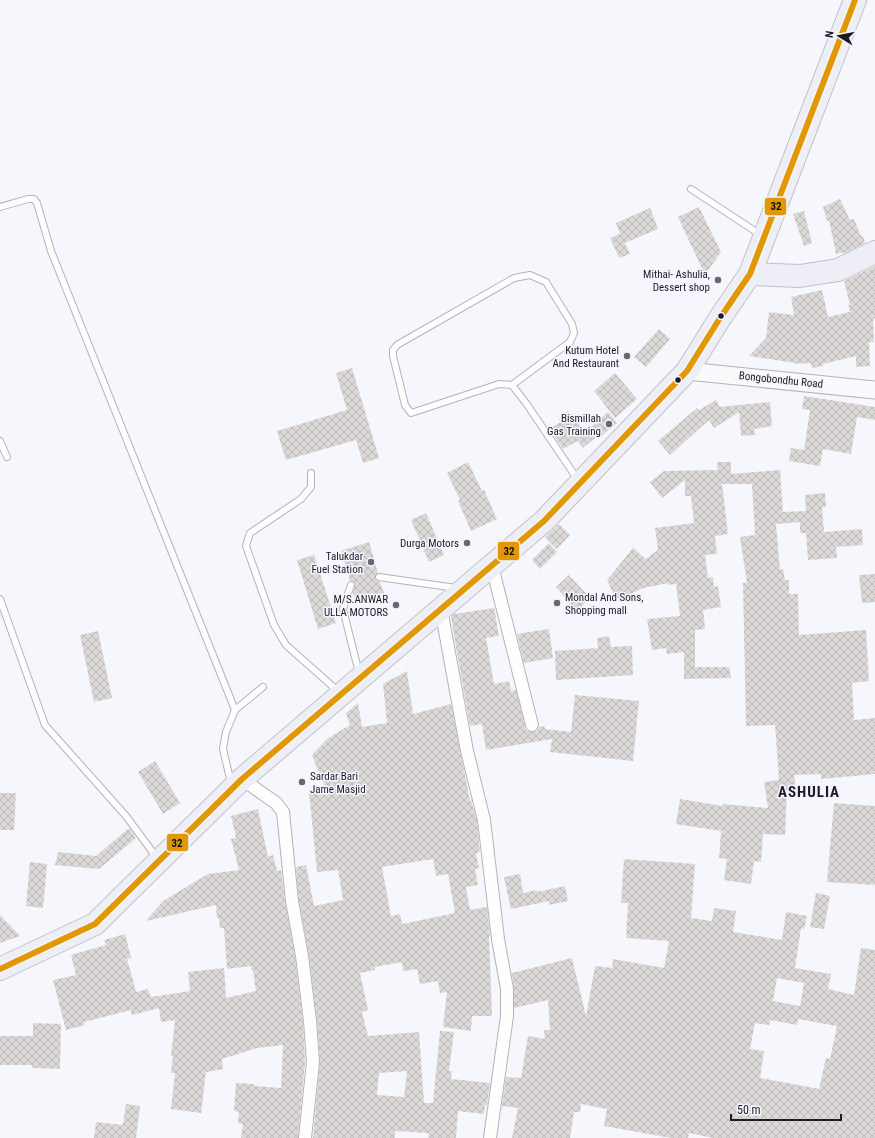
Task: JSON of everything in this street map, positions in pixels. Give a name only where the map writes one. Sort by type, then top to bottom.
[{"type":"highway","points":[[0,969],[95,924],[238,784],[544,521],[687,370],[750,274],[855,0]]},
{"type":"highway","points":[[750,274],[800,276],[838,270],[875,252]]},
{"type":"street","name":"Bongobondhu Road","points":[[687,370],[875,390]]},
{"type":"street","points":[[492,566],[532,725]]},
{"type":"street","points":[[441,609],[467,751],[484,820],[498,939],[507,989],[507,1016],[490,1138]]},
{"type":"street","points":[[238,784],[276,803],[283,812],[292,901],[302,956],[309,1014],[313,1062],[305,1138]]},
{"type":"lane","points":[[691,189],[764,237]]},
{"type":"lane","points":[[0,207],[28,199],[34,199],[38,204],[51,251],[235,710]]},
{"type":"lane","points":[[512,385],[570,342],[574,333],[572,324],[546,282],[530,275],[514,278],[397,345],[393,350],[393,356],[405,405],[411,413],[499,384],[512,385],[526,403],[580,483]]},
{"type":"lane","points":[[0,441],[7,457]]},
{"type":"lane","points":[[311,473],[311,487],[301,499],[250,534],[246,546],[274,625],[286,645],[342,694]]},
{"type":"lane","points":[[379,577],[464,590]]},
{"type":"lane","points":[[351,586],[342,609],[360,679]]},
{"type":"lane","points":[[0,599],[45,725],[126,816],[159,861]]},
{"type":"lane","points":[[238,784],[223,749],[226,732],[235,710],[263,687]]},
{"type":"building","points":[[840,199],[850,220],[854,219],[865,243],[847,252],[836,254],[829,220],[827,221],[823,207]]},
{"type":"building","points":[[699,207],[721,252],[705,275],[678,217]]},
{"type":"building","points":[[650,208],[658,229],[625,243],[630,254],[619,258],[610,238],[620,234],[616,223]]},
{"type":"building","points":[[804,211],[812,243],[804,246],[793,214]]},
{"type":"building","points":[[875,266],[875,318],[873,319],[874,342],[869,342],[870,366],[856,367],[856,356],[812,368],[811,363],[796,364],[749,356],[766,338],[769,312],[794,315],[791,297],[822,290],[828,317],[850,312],[848,305],[850,305],[844,281]]},
{"type":"building","points":[[659,329],[670,339],[646,367],[634,357]]},
{"type":"building","points":[[352,368],[379,458],[363,463],[356,440],[286,460],[277,431],[347,410],[336,373]]},
{"type":"building","points":[[615,373],[637,399],[615,418],[594,391]]},
{"type":"building","points":[[804,396],[875,407],[875,420],[857,417],[851,454],[823,449],[820,466],[789,461],[791,448],[804,450],[810,410],[802,409]]},
{"type":"building","points":[[716,400],[720,407],[770,402],[772,426],[754,429],[755,435],[741,436],[739,412],[714,428],[709,420],[670,455],[658,441],[697,408],[699,410]]},
{"type":"building","points":[[568,411],[585,432],[608,412],[617,423],[599,438],[597,436],[583,448],[578,441],[563,449],[549,429],[561,422],[559,419]]},
{"type":"building","points":[[468,462],[482,491],[484,490],[497,519],[471,531],[458,501],[460,500],[447,473]]},
{"type":"building","points":[[717,462],[731,462],[731,474],[780,470],[783,512],[806,511],[805,495],[825,493],[826,507],[822,507],[824,532],[862,529],[863,545],[836,547],[837,558],[808,560],[806,533],[800,533],[800,522],[776,524],[780,570],[783,569],[785,580],[789,580],[789,594],[798,594],[799,635],[866,630],[869,681],[852,683],[854,720],[875,718],[875,774],[821,779],[821,774],[794,775],[796,790],[787,791],[785,835],[763,834],[761,862],[754,861],[751,884],[724,880],[727,859],[719,858],[721,831],[676,824],[680,799],[723,806],[723,804],[768,808],[764,782],[779,780],[775,725],[746,726],[743,583],[747,583],[740,537],[755,535],[752,484],[722,484],[728,534],[715,536],[717,554],[705,555],[708,578],[713,577],[714,587],[718,586],[721,607],[703,610],[705,629],[695,630],[695,667],[729,667],[731,678],[684,679],[684,652],[667,654],[666,648],[652,650],[647,619],[680,616],[676,584],[668,585],[668,583],[644,588],[616,600],[607,580],[633,548],[646,559],[658,550],[655,528],[694,523],[691,496],[685,496],[685,480],[662,498],[650,482],[664,471],[718,470]]},
{"type":"building","points":[[426,513],[444,555],[429,562],[411,520]]},
{"type":"building","points":[[559,524],[570,535],[557,549],[545,537]]},
{"type":"building","points":[[369,542],[378,573],[375,575],[375,578],[380,582],[384,593],[356,601],[353,592],[355,584],[353,581],[350,581],[341,551]]},
{"type":"building","points":[[549,543],[557,552],[540,569],[532,560]]},
{"type":"building","points":[[314,555],[336,623],[318,629],[297,560]]},
{"type":"building","points":[[875,574],[875,602],[862,603],[859,575]]},
{"type":"building","points":[[569,575],[590,598],[577,611],[556,587]]},
{"type":"building","points":[[494,608],[499,636],[486,638],[494,684],[509,681],[511,691],[516,690],[526,730],[533,732],[537,731],[539,727],[544,726],[545,729],[571,732],[575,695],[639,701],[633,761],[550,752],[552,739],[486,750],[482,724],[470,726],[451,616],[454,614]]},
{"type":"building","points":[[549,629],[553,658],[524,663],[517,634]]},
{"type":"building","points":[[98,631],[112,698],[94,702],[80,635]]},
{"type":"building","points":[[609,636],[611,647],[632,646],[633,675],[556,680],[555,651],[598,648],[597,638]]},
{"type":"building","points":[[407,671],[413,714],[451,704],[470,801],[471,800],[477,821],[480,852],[476,853],[479,868],[475,869],[478,885],[466,887],[470,910],[487,907],[490,936],[492,1016],[472,1016],[471,1031],[443,1027],[447,992],[440,993],[438,981],[420,984],[417,969],[403,971],[402,962],[375,967],[375,970],[360,973],[368,1010],[362,1012],[368,1036],[419,1032],[424,1103],[433,1103],[440,1031],[454,1032],[449,1071],[452,1071],[451,1079],[490,1083],[487,1105],[485,1105],[484,1114],[458,1111],[456,1138],[428,1138],[429,1133],[395,1131],[395,1138],[313,1138],[320,1061],[317,1020],[309,955],[299,900],[296,867],[306,865],[314,906],[343,900],[338,870],[317,872],[309,792],[326,790],[312,755],[327,739],[350,725],[346,713],[358,703],[362,727],[387,723],[383,684]],"holes":[[[433,859],[436,876],[448,874],[455,913],[402,924],[400,914],[391,916],[382,867]],[[407,1071],[404,1097],[377,1095],[379,1073]]]},
{"type":"building","points":[[155,761],[180,803],[163,814],[138,772]]},
{"type":"building","points":[[0,793],[16,793],[14,830],[0,830]]},
{"type":"building","points":[[834,803],[875,806],[875,885],[827,882]]},
{"type":"building","points":[[258,809],[268,857],[273,855],[277,871],[281,870],[295,957],[303,1022],[305,1062],[298,1138],[241,1138],[243,1124],[238,1123],[239,1112],[234,1111],[236,1083],[281,1088],[283,1045],[257,1048],[222,1059],[223,1069],[206,1072],[201,1113],[171,1109],[175,1073],[171,1073],[173,1056],[171,1056],[175,1020],[161,1022],[159,1008],[132,1015],[131,1010],[84,1022],[85,1025],[66,1030],[53,980],[76,975],[71,955],[106,945],[104,940],[125,934],[131,958],[127,959],[136,992],[148,989],[151,997],[190,991],[188,972],[224,968],[226,998],[256,991],[251,966],[227,969],[224,928],[220,928],[219,918],[217,918],[216,905],[146,921],[163,901],[208,874],[239,870],[231,839],[236,838],[231,816]]},
{"type":"building","points":[[129,828],[136,838],[99,869],[55,865],[58,852],[96,856]]},
{"type":"building","points":[[624,859],[695,864],[691,918],[712,921],[714,908],[736,911],[733,932],[782,940],[786,912],[807,916],[804,929],[801,928],[795,968],[831,974],[828,989],[854,995],[861,948],[875,950],[875,1138],[713,1138],[689,1133],[688,1138],[671,1138],[604,1126],[607,1109],[581,1104],[580,1112],[574,1112],[570,1138],[512,1138],[518,1108],[502,1106],[506,1077],[521,1078],[528,1036],[545,1039],[544,1030],[550,1030],[548,1000],[514,1008],[512,973],[572,958],[586,1016],[595,966],[612,968],[613,959],[664,968],[669,941],[626,938],[628,903],[621,903]],"holes":[[[777,978],[804,983],[800,1006],[773,1001]],[[798,1019],[837,1026],[830,1059],[826,1058],[819,1089],[760,1078],[764,1051],[750,1049],[755,1023],[769,1025],[770,1020],[797,1025]]]},
{"type":"building","points":[[30,862],[47,864],[43,908],[26,906]]},
{"type":"building","points":[[520,874],[523,893],[537,890],[537,892],[565,886],[568,901],[549,905],[549,901],[511,909],[504,877]]},
{"type":"building","points":[[816,893],[830,896],[824,929],[810,927]]},
{"type":"building","points":[[0,915],[20,936],[0,943]]},
{"type":"building","points":[[33,1023],[61,1024],[60,1069],[32,1068],[32,1065],[0,1065],[0,1036],[33,1036]]},
{"type":"building","points":[[126,1104],[140,1106],[136,1138],[94,1138],[96,1122],[123,1125]]},
{"type":"transit line","name":"32","points":[[0,969],[95,924],[242,779],[544,521],[687,371],[750,274],[855,0]]},
{"type":"place","name":"Mithai- Ashulia, Dessert shop","points":[[718,280]]},
{"type":"place","name":"Kutum Hotel And Restaurant","points":[[627,356]]},
{"type":"place","name":"Bismillah Gas Training","points":[[609,424]]},
{"type":"place","name":"Durga Motors","points":[[467,543]]},
{"type":"place","name":"Talukdar Fuel Station","points":[[371,562]]},
{"type":"place","name":"Mondal And Sons, Shopping mall","points":[[557,603]]},
{"type":"place","name":"M/S.ANWAR ULLA MOTORS","points":[[396,605]]},
{"type":"place","name":"Sardar Bari Jame Masjid","points":[[302,782]]},
{"type":"district","name":"ASHULIA","points":[[809,792]]}]
